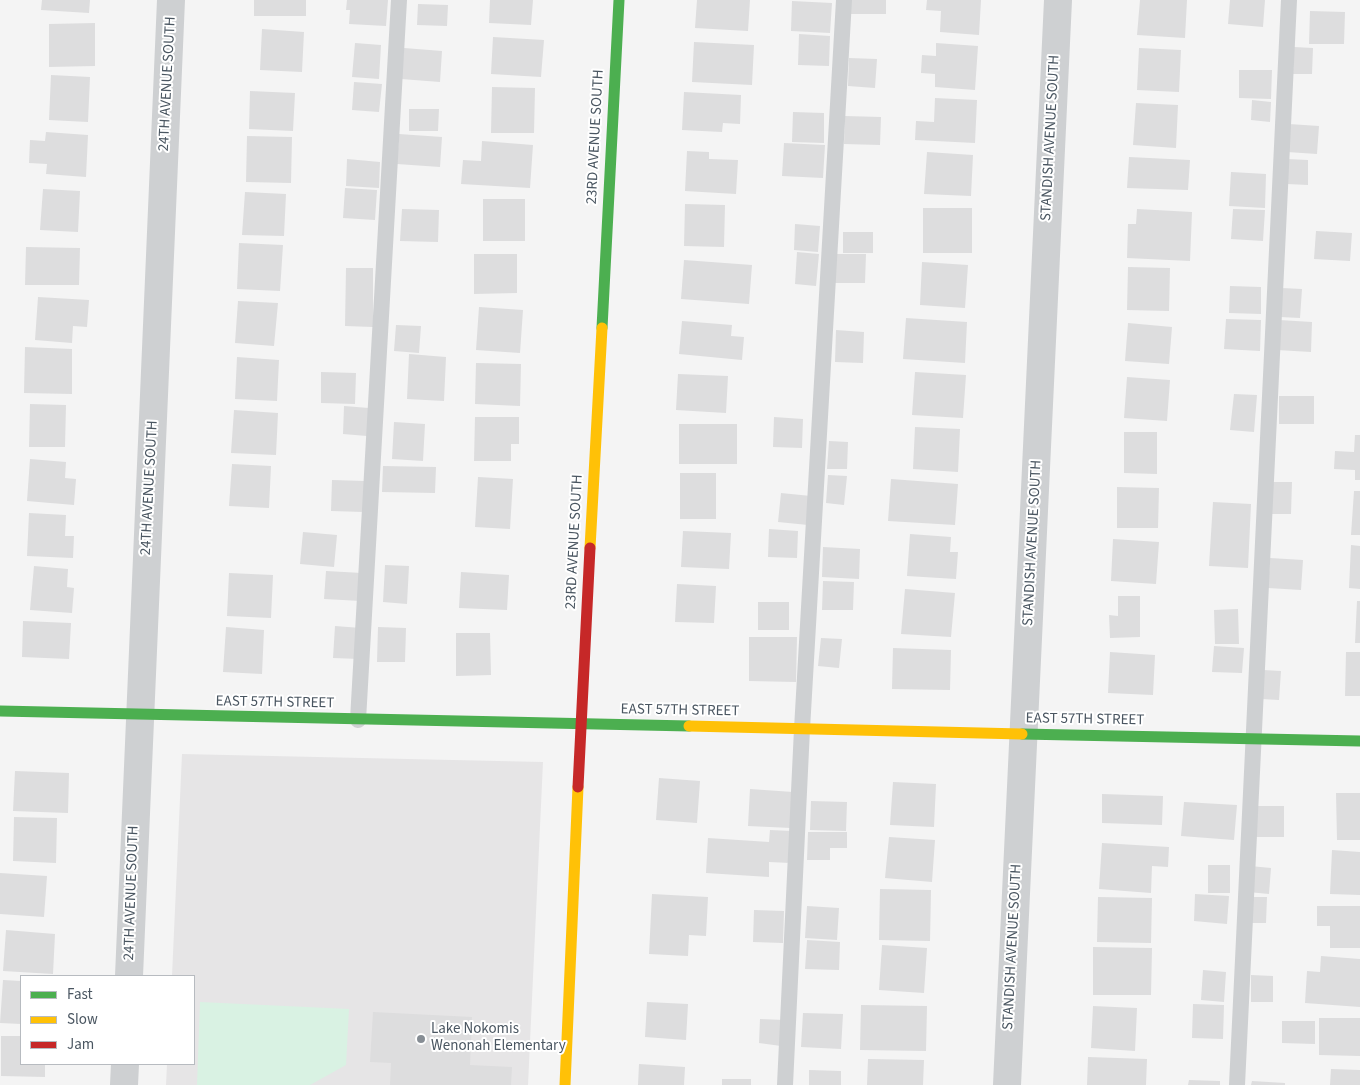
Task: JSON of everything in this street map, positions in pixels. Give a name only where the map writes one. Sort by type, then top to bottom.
[{"type":"street","name":"24TH AVENUE SOUTH","points":[[129,975],[171,0]]},
{"type":"street","name":"23RD AVENUE SOUTH","points":[[565,1085],[581,724],[619,0]]},
{"type":"street","name":"STANDISH AVENUE SOUTH","points":[[1007,1085],[1058,0]]},
{"type":"street","name":"EAST 57TH STREET","points":[[0,711],[1360,741]]},
{"type":"street","points":[[124,1085],[125,1065]]},
{"type":"lane","points":[[358,720],[399,0]]},
{"type":"lane","points":[[785,1085],[802,729],[844,0]]},
{"type":"lane","points":[[1237,1085],[1289,0]]},
{"type":"shaded area","points":[[182,754],[543,762],[528,1085],[166,1085],[167,1065],[195,1065],[195,975],[172,975]]},
{"type":"green space","points":[[200,1002],[349,1009],[346,1065],[310,1085],[197,1085]]},
{"type":"building","points":[[42,0],[90,0],[89,13],[41,10]]},
{"type":"building","points":[[254,0],[306,0],[306,16],[254,16]]},
{"type":"building","points":[[347,0],[388,0],[386,26],[349,24],[350,10],[346,10]]},
{"type":"building","points":[[490,0],[533,0],[531,25],[489,23]]},
{"type":"building","points":[[697,0],[750,0],[748,31],[695,28]]},
{"type":"building","points":[[850,0],[886,0],[886,14],[850,14]]},
{"type":"building","points":[[927,0],[981,0],[979,35],[940,32],[941,11],[926,10]]},
{"type":"building","points":[[1140,0],[1187,0],[1185,38],[1137,35]]},
{"type":"building","points":[[1230,0],[1265,0],[1263,27],[1228,24]]},
{"type":"building","points":[[792,1],[832,3],[830,33],[791,31]]},
{"type":"building","points":[[418,4],[448,5],[447,26],[417,25]]},
{"type":"building","points":[[1310,11],[1345,12],[1344,44],[1309,44]]},
{"type":"building","points":[[95,23],[95,66],[49,67],[49,24]]},
{"type":"building","points":[[262,29],[304,32],[302,72],[260,70]]},
{"type":"building","points":[[799,34],[830,36],[829,66],[798,65]]},
{"type":"building","points":[[493,37],[544,40],[541,77],[491,74]]},
{"type":"building","points":[[694,42],[754,45],[752,85],[692,82]]},
{"type":"building","points":[[355,43],[381,45],[379,79],[352,77]]},
{"type":"building","points":[[936,43],[978,46],[975,90],[935,87],[935,74],[921,73],[922,55],[936,56]]},
{"type":"building","points":[[1294,47],[1313,48],[1312,74],[1293,74]]},
{"type":"building","points":[[404,48],[442,51],[440,82],[401,79]]},
{"type":"building","points":[[1139,48],[1181,50],[1179,92],[1137,90]]},
{"type":"building","points":[[849,58],[877,59],[875,88],[848,86]]},
{"type":"building","points":[[1239,70],[1272,70],[1271,99],[1239,98]]},
{"type":"building","points":[[51,75],[90,77],[88,122],[49,120]]},
{"type":"building","points":[[354,82],[382,84],[379,112],[352,110]]},
{"type":"building","points":[[492,87],[535,88],[534,133],[491,133]]},
{"type":"building","points":[[250,91],[295,93],[293,131],[249,129]]},
{"type":"building","points":[[684,92],[741,95],[740,124],[723,123],[722,132],[682,130]]},
{"type":"building","points":[[935,98],[977,100],[975,143],[915,140],[916,121],[934,122]]},
{"type":"building","points":[[1252,100],[1271,102],[1270,122],[1251,120]]},
{"type":"building","points":[[1136,103],[1178,105],[1176,148],[1133,145]]},
{"type":"building","points":[[409,109],[439,109],[438,131],[409,131]]},
{"type":"building","points":[[793,112],[824,113],[824,143],[792,142]]},
{"type":"building","points":[[845,116],[881,117],[880,145],[844,144]]},
{"type":"building","points":[[1289,124],[1319,126],[1317,154],[1287,152]]},
{"type":"building","points":[[46,132],[88,135],[86,177],[46,174],[47,164],[29,163],[30,140],[45,141]]},
{"type":"building","points":[[399,134],[442,137],[440,167],[397,164]]},
{"type":"building","points":[[247,136],[292,137],[291,183],[246,182]]},
{"type":"building","points":[[482,141],[533,145],[530,188],[461,184],[463,160],[481,161]]},
{"type":"building","points":[[784,143],[825,145],[823,178],[782,176]]},
{"type":"building","points":[[687,151],[709,152],[709,159],[738,160],[736,194],[685,191]]},
{"type":"building","points":[[927,152],[973,155],[971,196],[924,194]]},
{"type":"building","points":[[1129,157],[1190,160],[1188,190],[1127,188]]},
{"type":"building","points":[[347,159],[380,162],[379,188],[346,186]]},
{"type":"building","points":[[1287,159],[1308,160],[1308,185],[1287,184]]},
{"type":"building","points":[[1231,172],[1266,174],[1265,208],[1229,206]]},
{"type":"building","points":[[345,188],[377,190],[375,220],[343,218]]},
{"type":"building","points":[[43,189],[80,191],[78,232],[40,230]]},
{"type":"building","points":[[245,192],[286,194],[284,236],[242,235]]},
{"type":"building","points":[[483,199],[525,199],[525,241],[483,241]]},
{"type":"building","points":[[685,204],[725,205],[724,247],[684,246]]},
{"type":"building","points":[[923,208],[972,208],[972,253],[923,253]]},
{"type":"building","points":[[402,209],[439,210],[438,242],[400,241]]},
{"type":"building","points":[[1137,209],[1192,212],[1190,261],[1127,258],[1128,224],[1136,224]]},
{"type":"building","points":[[1233,209],[1265,210],[1263,241],[1231,239]]},
{"type":"building","points":[[795,224],[820,226],[818,252],[794,250]]},
{"type":"building","points":[[1316,231],[1352,233],[1350,261],[1314,259]]},
{"type":"building","points":[[843,232],[873,232],[873,253],[843,253]]},
{"type":"building","points":[[239,243],[283,245],[280,291],[237,289]]},
{"type":"building","points":[[26,247],[80,248],[79,285],[25,285]]},
{"type":"building","points":[[797,252],[819,254],[816,286],[795,284]]},
{"type":"building","points":[[474,254],[517,254],[517,293],[474,294]]},
{"type":"building","points":[[836,254],[866,254],[865,283],[835,283]]},
{"type":"building","points":[[684,260],[752,265],[749,304],[681,299]]},
{"type":"building","points":[[922,262],[968,265],[965,308],[920,305]]},
{"type":"building","points":[[1128,267],[1170,268],[1169,311],[1127,310]]},
{"type":"building","points":[[346,268],[373,268],[373,327],[345,326]]},
{"type":"building","points":[[1230,286],[1261,287],[1261,314],[1229,313]]},
{"type":"building","points":[[1282,288],[1302,289],[1300,318],[1280,317]]},
{"type":"building","points":[[38,297],[89,300],[87,327],[73,326],[72,343],[35,340]]},
{"type":"building","points":[[238,301],[278,303],[274,346],[235,343]]},
{"type":"building","points":[[479,307],[523,310],[520,353],[476,350]]},
{"type":"building","points":[[906,318],[967,322],[965,363],[903,359]]},
{"type":"building","points":[[1226,319],[1261,320],[1260,351],[1224,349]]},
{"type":"building","points":[[1279,320],[1312,322],[1311,352],[1277,350]]},
{"type":"building","points":[[682,321],[732,325],[731,336],[744,337],[742,360],[679,354]]},
{"type":"building","points":[[1128,323],[1172,327],[1169,364],[1125,361]]},
{"type":"building","points":[[396,325],[421,326],[419,353],[394,351]]},
{"type":"building","points":[[836,330],[864,332],[863,363],[835,362]]},
{"type":"building","points":[[25,347],[72,349],[72,394],[24,393]]},
{"type":"building","points":[[409,354],[446,357],[444,401],[407,399]]},
{"type":"building","points":[[237,357],[279,360],[277,401],[235,399]]},
{"type":"building","points":[[476,363],[521,364],[520,406],[475,404]]},
{"type":"building","points":[[321,372],[356,373],[355,404],[321,403]]},
{"type":"building","points":[[915,372],[966,375],[963,418],[912,415]]},
{"type":"building","points":[[678,374],[728,376],[726,413],[676,410]]},
{"type":"building","points":[[1127,377],[1170,380],[1167,421],[1124,418]]},
{"type":"building","points":[[1234,394],[1257,395],[1254,432],[1230,430]]},
{"type":"building","points":[[1279,396],[1314,396],[1314,424],[1279,424]]},
{"type":"building","points":[[30,404],[66,405],[65,447],[29,447]]},
{"type":"building","points":[[344,406],[369,408],[367,436],[343,434]]},
{"type":"building","points":[[234,410],[278,413],[276,455],[231,453]]},
{"type":"building","points":[[475,417],[519,417],[519,444],[511,444],[511,461],[474,461]]},
{"type":"building","points":[[774,417],[803,419],[802,448],[773,447]]},
{"type":"building","points":[[394,422],[425,424],[423,461],[392,459]]},
{"type":"building","points":[[679,424],[737,424],[737,464],[679,464]]},
{"type":"building","points":[[915,427],[960,429],[958,472],[913,469]]},
{"type":"building","points":[[1124,432],[1157,432],[1157,474],[1124,473]]},
{"type":"building","points":[[1355,435],[1360,435],[1360,480],[1355,480],[1355,470],[1334,469],[1335,451],[1354,452]]},
{"type":"building","points":[[829,441],[848,442],[847,469],[827,469]]},
{"type":"building","points":[[30,459],[66,462],[65,478],[76,479],[74,505],[27,501]]},
{"type":"building","points":[[232,464],[271,466],[269,508],[229,506]]},
{"type":"building","points":[[383,466],[436,467],[435,493],[382,492]]},
{"type":"building","points":[[680,473],[716,473],[716,519],[680,519]]},
{"type":"building","points":[[828,475],[847,476],[844,505],[826,503]]},
{"type":"building","points":[[478,477],[513,479],[510,529],[475,527]]},
{"type":"building","points":[[891,479],[958,484],[955,525],[888,521]]},
{"type":"building","points":[[332,480],[365,481],[364,512],[331,511]]},
{"type":"building","points":[[1271,482],[1292,482],[1291,514],[1271,514]]},
{"type":"building","points":[[1117,487],[1159,488],[1158,528],[1117,528]]},
{"type":"building","points":[[1354,491],[1360,491],[1360,535],[1351,535]]},
{"type":"building","points":[[781,493],[811,496],[808,525],[778,522]]},
{"type":"building","points":[[1213,502],[1251,504],[1248,568],[1209,566]]},
{"type":"building","points":[[29,513],[66,515],[65,536],[74,536],[73,558],[27,556]]},
{"type":"building","points":[[769,529],[798,531],[797,558],[768,557]]},
{"type":"building","points":[[683,531],[731,533],[729,569],[681,567]]},
{"type":"building","points":[[303,532],[337,535],[334,567],[300,564]]},
{"type":"building","points":[[910,534],[951,537],[950,552],[958,552],[956,579],[907,576]]},
{"type":"building","points":[[1113,539],[1159,542],[1156,584],[1111,581]]},
{"type":"building","points":[[1351,545],[1360,546],[1360,589],[1349,588]]},
{"type":"building","points":[[823,547],[860,549],[859,579],[822,577]]},
{"type":"building","points":[[1270,558],[1303,560],[1301,590],[1268,588]]},
{"type":"building","points":[[385,565],[409,566],[407,604],[383,602]]},
{"type":"building","points":[[34,566],[68,569],[67,587],[74,588],[72,613],[30,610]]},
{"type":"building","points":[[326,571],[362,573],[361,601],[324,599]]},
{"type":"building","points":[[461,572],[509,575],[507,610],[459,608]]},
{"type":"building","points":[[229,573],[273,575],[271,618],[227,616]]},
{"type":"building","points":[[823,581],[854,582],[853,610],[822,610]]},
{"type":"building","points":[[677,584],[716,586],[714,623],[675,622]]},
{"type":"building","points":[[905,589],[955,593],[951,637],[901,634]]},
{"type":"building","points":[[1118,596],[1140,596],[1140,637],[1110,638],[1109,615],[1118,616]]},
{"type":"building","points":[[1357,601],[1360,601],[1360,643],[1355,643]]},
{"type":"building","points":[[758,602],[789,602],[789,630],[758,630]]},
{"type":"building","points":[[1238,609],[1239,644],[1215,644],[1214,610]]},
{"type":"building","points":[[23,621],[71,623],[69,659],[22,657]]},
{"type":"building","points":[[335,626],[361,628],[359,659],[333,658]]},
{"type":"building","points":[[226,627],[264,630],[262,674],[223,672]]},
{"type":"building","points":[[378,627],[406,628],[405,662],[377,662]]},
{"type":"building","points":[[456,633],[490,633],[491,675],[456,676]]},
{"type":"building","points":[[749,637],[797,637],[796,682],[749,681]]},
{"type":"building","points":[[821,638],[842,639],[839,668],[818,666]]},
{"type":"building","points":[[1214,646],[1244,648],[1242,673],[1212,672]]},
{"type":"building","points":[[893,648],[951,650],[950,690],[892,689]]},
{"type":"building","points":[[1110,652],[1155,655],[1153,695],[1108,693]]},
{"type":"building","points":[[1346,652],[1360,652],[1360,696],[1345,696]]},
{"type":"building","points":[[1263,670],[1281,671],[1279,700],[1261,699]]},
{"type":"building","points":[[15,771],[69,773],[68,813],[13,811]]},
{"type":"building","points":[[659,778],[700,781],[697,823],[656,820]]},
{"type":"building","points":[[893,782],[936,784],[934,827],[890,825]]},
{"type":"building","points":[[750,789],[793,792],[791,828],[748,826]]},
{"type":"building","points":[[1336,793],[1360,793],[1360,840],[1337,840]]},
{"type":"building","points":[[1102,794],[1163,796],[1162,825],[1102,823]]},
{"type":"building","points":[[811,801],[847,802],[846,831],[810,830]]},
{"type":"building","points":[[1184,802],[1237,805],[1234,840],[1181,836]]},
{"type":"building","points":[[1252,806],[1284,806],[1284,837],[1252,837]]},
{"type":"building","points":[[14,817],[57,818],[56,863],[13,861]]},
{"type":"building","points":[[770,830],[792,831],[790,863],[769,862],[769,877],[706,873],[708,838],[769,842]]},
{"type":"building","points":[[808,832],[847,832],[847,848],[830,848],[830,860],[807,860]]},
{"type":"building","points":[[889,837],[935,840],[932,882],[885,878]]},
{"type":"building","points":[[1102,843],[1169,847],[1168,867],[1152,866],[1151,893],[1099,889]]},
{"type":"building","points":[[1332,850],[1360,852],[1360,895],[1330,894]]},
{"type":"building","points":[[1208,865],[1230,865],[1230,893],[1208,893]]},
{"type":"building","points":[[1250,866],[1271,868],[1269,894],[1248,892]]},
{"type":"building","points":[[0,873],[47,876],[44,917],[0,914]]},
{"type":"building","points":[[880,889],[931,890],[930,941],[879,940]]},
{"type":"building","points":[[652,894],[708,897],[706,936],[689,935],[688,956],[649,954]]},
{"type":"building","points":[[1195,894],[1229,896],[1227,924],[1194,921]]},
{"type":"building","points":[[1098,897],[1152,898],[1151,943],[1097,942]]},
{"type":"building","points":[[1249,897],[1267,897],[1266,923],[1248,923]]},
{"type":"building","points":[[807,906],[839,908],[837,940],[805,938]]},
{"type":"building","points":[[1317,906],[1360,906],[1360,948],[1330,948],[1330,926],[1317,926]]},
{"type":"building","points":[[754,910],[784,911],[783,943],[753,942]]},
{"type":"building","points":[[6,930],[55,934],[53,974],[3,971]]},
{"type":"building","points":[[807,940],[840,942],[839,970],[805,969]]},
{"type":"building","points":[[882,945],[927,948],[924,993],[879,990]]},
{"type":"building","points":[[1093,947],[1152,948],[1151,995],[1093,995]]},
{"type":"building","points":[[1321,956],[1360,959],[1360,1007],[1305,1003],[1307,971],[1320,972]]},
{"type":"building","points":[[1203,970],[1226,972],[1224,1002],[1201,1000]]},
{"type":"building","points":[[1251,975],[1273,976],[1273,1002],[1251,1002]]},
{"type":"building","points":[[3,980],[20,981],[20,1024],[0,1023]]},
{"type":"building","points":[[647,1002],[688,1004],[686,1040],[645,1037]]},
{"type":"building","points":[[1193,1004],[1224,1005],[1223,1039],[1192,1038]]},
{"type":"building","points":[[861,1005],[927,1006],[926,1051],[860,1050]]},
{"type":"building","points":[[1093,1006],[1137,1008],[1135,1051],[1091,1048]]},
{"type":"building","name":"Lake Nokomis Wenonah Elementary","points":[[373,1012],[472,1017],[470,1065],[512,1067],[511,1085],[390,1085],[391,1063],[370,1062]]},
{"type":"building","points":[[803,1013],[843,1014],[841,1049],[801,1047]]},
{"type":"building","points":[[1319,1018],[1360,1018],[1360,1056],[1319,1055]]},
{"type":"building","points":[[760,1019],[784,1020],[781,1046],[759,1043]]},
{"type":"building","points":[[1282,1021],[1315,1021],[1315,1044],[1282,1043]]},
{"type":"building","points":[[1,1036],[20,1036],[20,1065],[45,1065],[45,1077],[1,1076]]},
{"type":"building","points":[[1088,1057],[1147,1059],[1146,1085],[1087,1085]]},
{"type":"building","points":[[868,1059],[924,1060],[923,1085],[867,1085]]},
{"type":"building","points":[[639,1064],[685,1067],[684,1085],[638,1085]]},
{"type":"building","points":[[1331,1069],[1360,1070],[1360,1085],[1330,1085]]},
{"type":"building","points":[[809,1070],[841,1071],[841,1085],[809,1085]]},
{"type":"building","points":[[722,1079],[751,1079],[751,1085],[722,1085]]},
{"type":"building","points":[[1189,1080],[1220,1081],[1220,1085],[1188,1085]]},
{"type":"building","points":[[1252,1081],[1285,1083],[1285,1085],[1251,1085]]},
{"type":"traffic: fast","points":[[602,328],[619,0]]},
{"type":"traffic: fast","points":[[0,711],[689,726]]},
{"type":"traffic: fast","points":[[1022,734],[1360,741]]},
{"type":"traffic: slow","points":[[590,548],[602,328]]},
{"type":"traffic: slow","points":[[689,726],[1022,734]]},
{"type":"traffic: slow","points":[[565,1085],[578,787]]},
{"type":"traffic: jam","points":[[578,787],[590,548]]},
{"type":"place","name":"Lake Nokomis Wenonah Elementary","points":[[421,1039]]}]
